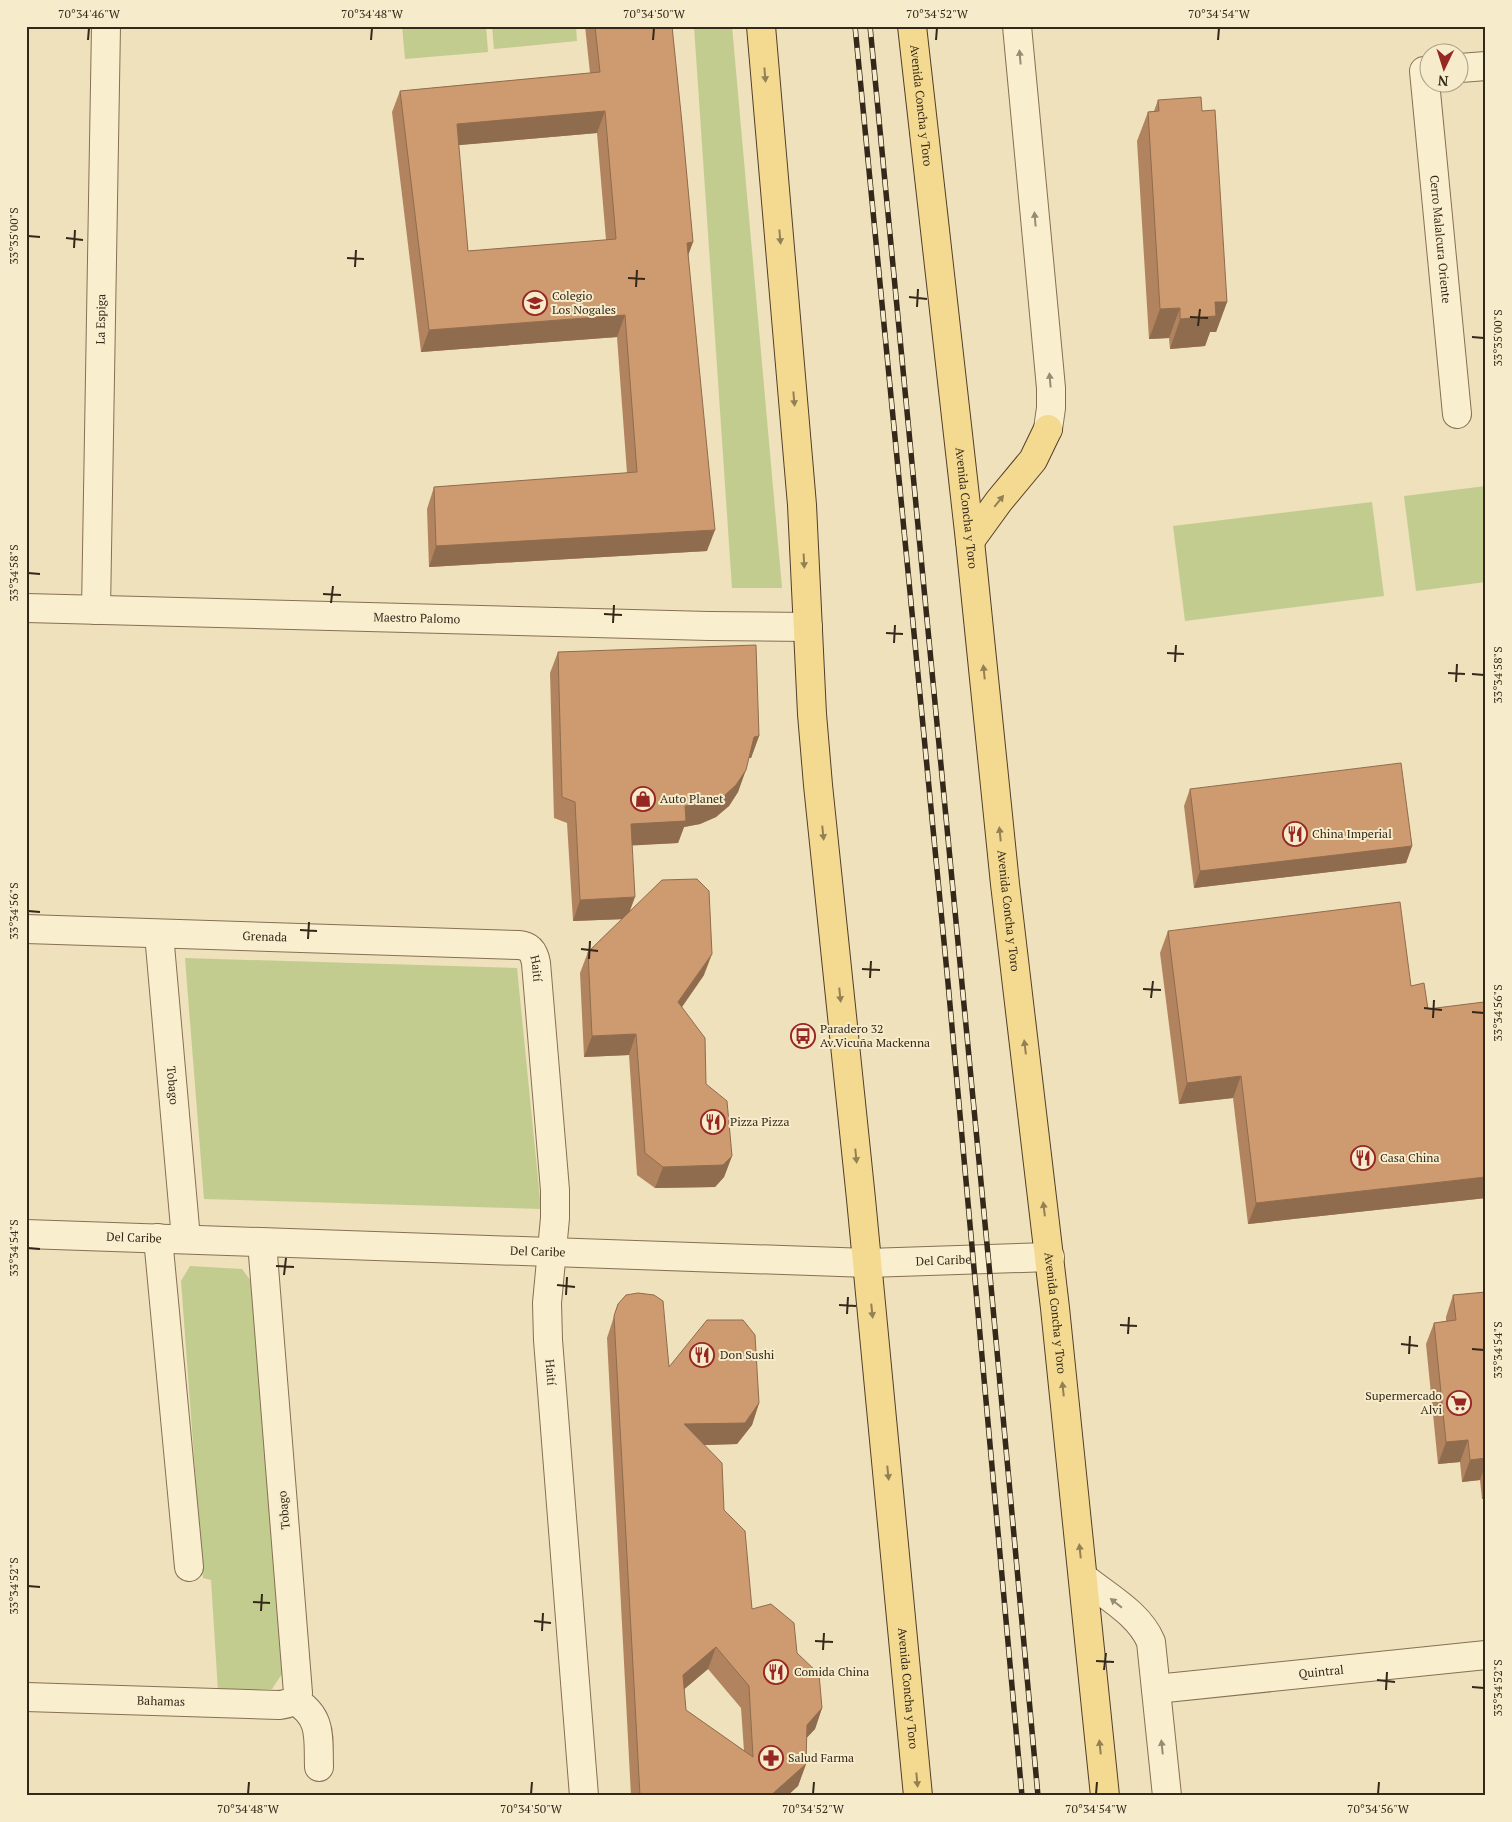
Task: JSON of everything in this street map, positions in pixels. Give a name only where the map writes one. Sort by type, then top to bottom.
[{"type":"main road","name":"Avenida Concha y Toro","points":[[761,26],[795,407],[818,784],[868,1262],[918,1796]]},
{"type":"main road","name":"Avenida Concha y Toro","points":[[912,26],[970,541],[1006,884],[1050,1257],[1105,1796]]},
{"type":"main road","points":[[970,541],[1032,460],[1048,429]]},
{"type":"street","name":"La Espiga","points":[[96,610],[106,26]]},
{"type":"street","points":[[1023,26],[1017,26],[1051,388],[1052,408],[1048,429]]},
{"type":"street","points":[[1470,67],[1486,66]]},
{"type":"street","name":"Cerro Malalcura Oriente","points":[[1426,92],[1457,414]]},
{"type":"street","name":"Maestro Palomo","points":[[26,608],[808,627]]},
{"type":"street","name":"Grenada","points":[[26,930],[519,945],[531,950]]},
{"type":"street","name":"Tobago","points":[[159,934],[186,1239]]},
{"type":"street","name":"Haití","points":[[531,950],[535,956],[536,963],[555,1190],[547,1303],[548,1340],[584,1796]]},
{"type":"street","name":"Del Caribe","points":[[26,1234],[868,1262],[1050,1257]]},
{"type":"street","points":[[158,1238],[189,1567]]},
{"type":"street","name":"Tobago","points":[[262,1242],[298,1685],[298,1693],[294,1700]]},
{"type":"street","points":[[1083,1577],[1140,1622],[1147,1633],[1153,1652],[1167,1796]]},
{"type":"street","name":"Quintral","points":[[1156,1689],[1486,1655]]},
{"type":"street","name":"Bahamas","points":[[26,1696],[279,1705],[288,1704],[294,1700]]},
{"type":"street","points":[[294,1700],[311,1713],[317,1724],[319,1767]]},
{"type":"green space","points":[[402,26],[486,26],[488,52],[405,59]]},
{"type":"green space","points":[[492,26],[576,26],[577,41],[494,49]]},
{"type":"green space","points":[[694,26],[732,26],[782,588],[732,588]]},
{"type":"green space","points":[[1486,486],[1486,582],[1416,591],[1404,496]]},
{"type":"green space","points":[[1372,502],[1384,596],[1185,621],[1173,526]]},
{"type":"green space","points":[[185,958],[517,968],[541,1209],[204,1199]]},
{"type":"green space","points":[[190,1266],[242,1269],[254,1285],[282,1674],[272,1689],[218,1691],[211,1580],[203,1578],[181,1281]]},
{"type":"building","points":[[595,26],[672,26],[693,242],[687,243],[715,530],[436,546],[434,487],[637,472],[625,315],[429,330],[400,91],[600,72]],"holes":[[[605,111],[616,239],[468,251],[457,124]]]},
{"type":"building","points":[[1201,97],[1202,111],[1215,110],[1227,302],[1215,302],[1216,316],[1180,319],[1180,308],[1160,309],[1148,112],[1159,111],[1158,100]]},
{"type":"building","name":"Auto Planet","points":[[756,645],[759,736],[754,737],[746,770],[736,785],[724,796],[708,803],[685,806],[686,821],[631,824],[635,897],[580,900],[575,802],[562,797],[558,652]]},
{"type":"building","name":"China Imperial","points":[[1401,763],[1412,846],[1200,871],[1190,789]]},
{"type":"building","points":[[697,879],[709,891],[712,954],[678,1002],[705,1038],[706,1084],[727,1101],[732,1156],[723,1165],[663,1167],[645,1153],[636,1034],[592,1036],[588,952],[662,880]]},
{"type":"building","points":[[1400,902],[1411,986],[1424,983],[1428,1009],[1484,1002],[1486,1014],[1486,1177],[1256,1203],[1241,1076],[1187,1083],[1168,931]]},
{"type":"building","name":"Supermercado Alvi","points":[[1486,1292],[1486,1458],[1470,1460],[1468,1440],[1446,1442],[1434,1323],[1456,1320],[1453,1295]]},
{"type":"building","points":[[638,1293],[654,1295],[663,1301],[669,1367],[707,1320],[743,1320],[755,1335],[759,1403],[745,1423],[684,1424],[722,1463],[724,1510],[745,1531],[752,1609],[771,1604],[794,1623],[797,1653],[819,1674],[822,1708],[807,1725],[806,1764],[770,1796],[640,1796],[614,1316],[618,1304],[626,1295]],"holes":[[[716,1647],[749,1686],[753,1757],[686,1710],[683,1675]]]},
{"type":"railway","points":[[855,26],[948,983],[1022,1796]]},
{"type":"railway","points":[[870,26],[1038,1796]]},
{"type":"place","name":"Colegio Los Nogales","points":[[535,303]]},
{"type":"place","name":"Auto Planet","points":[[643,799]]},
{"type":"place","name":"China Imperial","points":[[1295,834]]},
{"type":"place","name":"Paradero 32 Av.Vicuña Mackenna","points":[[803,1036]]},
{"type":"place","name":"Pizza Pizza","points":[[713,1122]]},
{"type":"place","name":"Casa China","points":[[1363,1158]]},
{"type":"place","name":"Don Sushi","points":[[702,1355]]},
{"type":"place","name":"Supermercado Alvi","points":[[1459,1403]]},
{"type":"place","name":"Comida China","points":[[776,1672]]},
{"type":"place","name":"Salud Farma","points":[[771,1758]]}]
